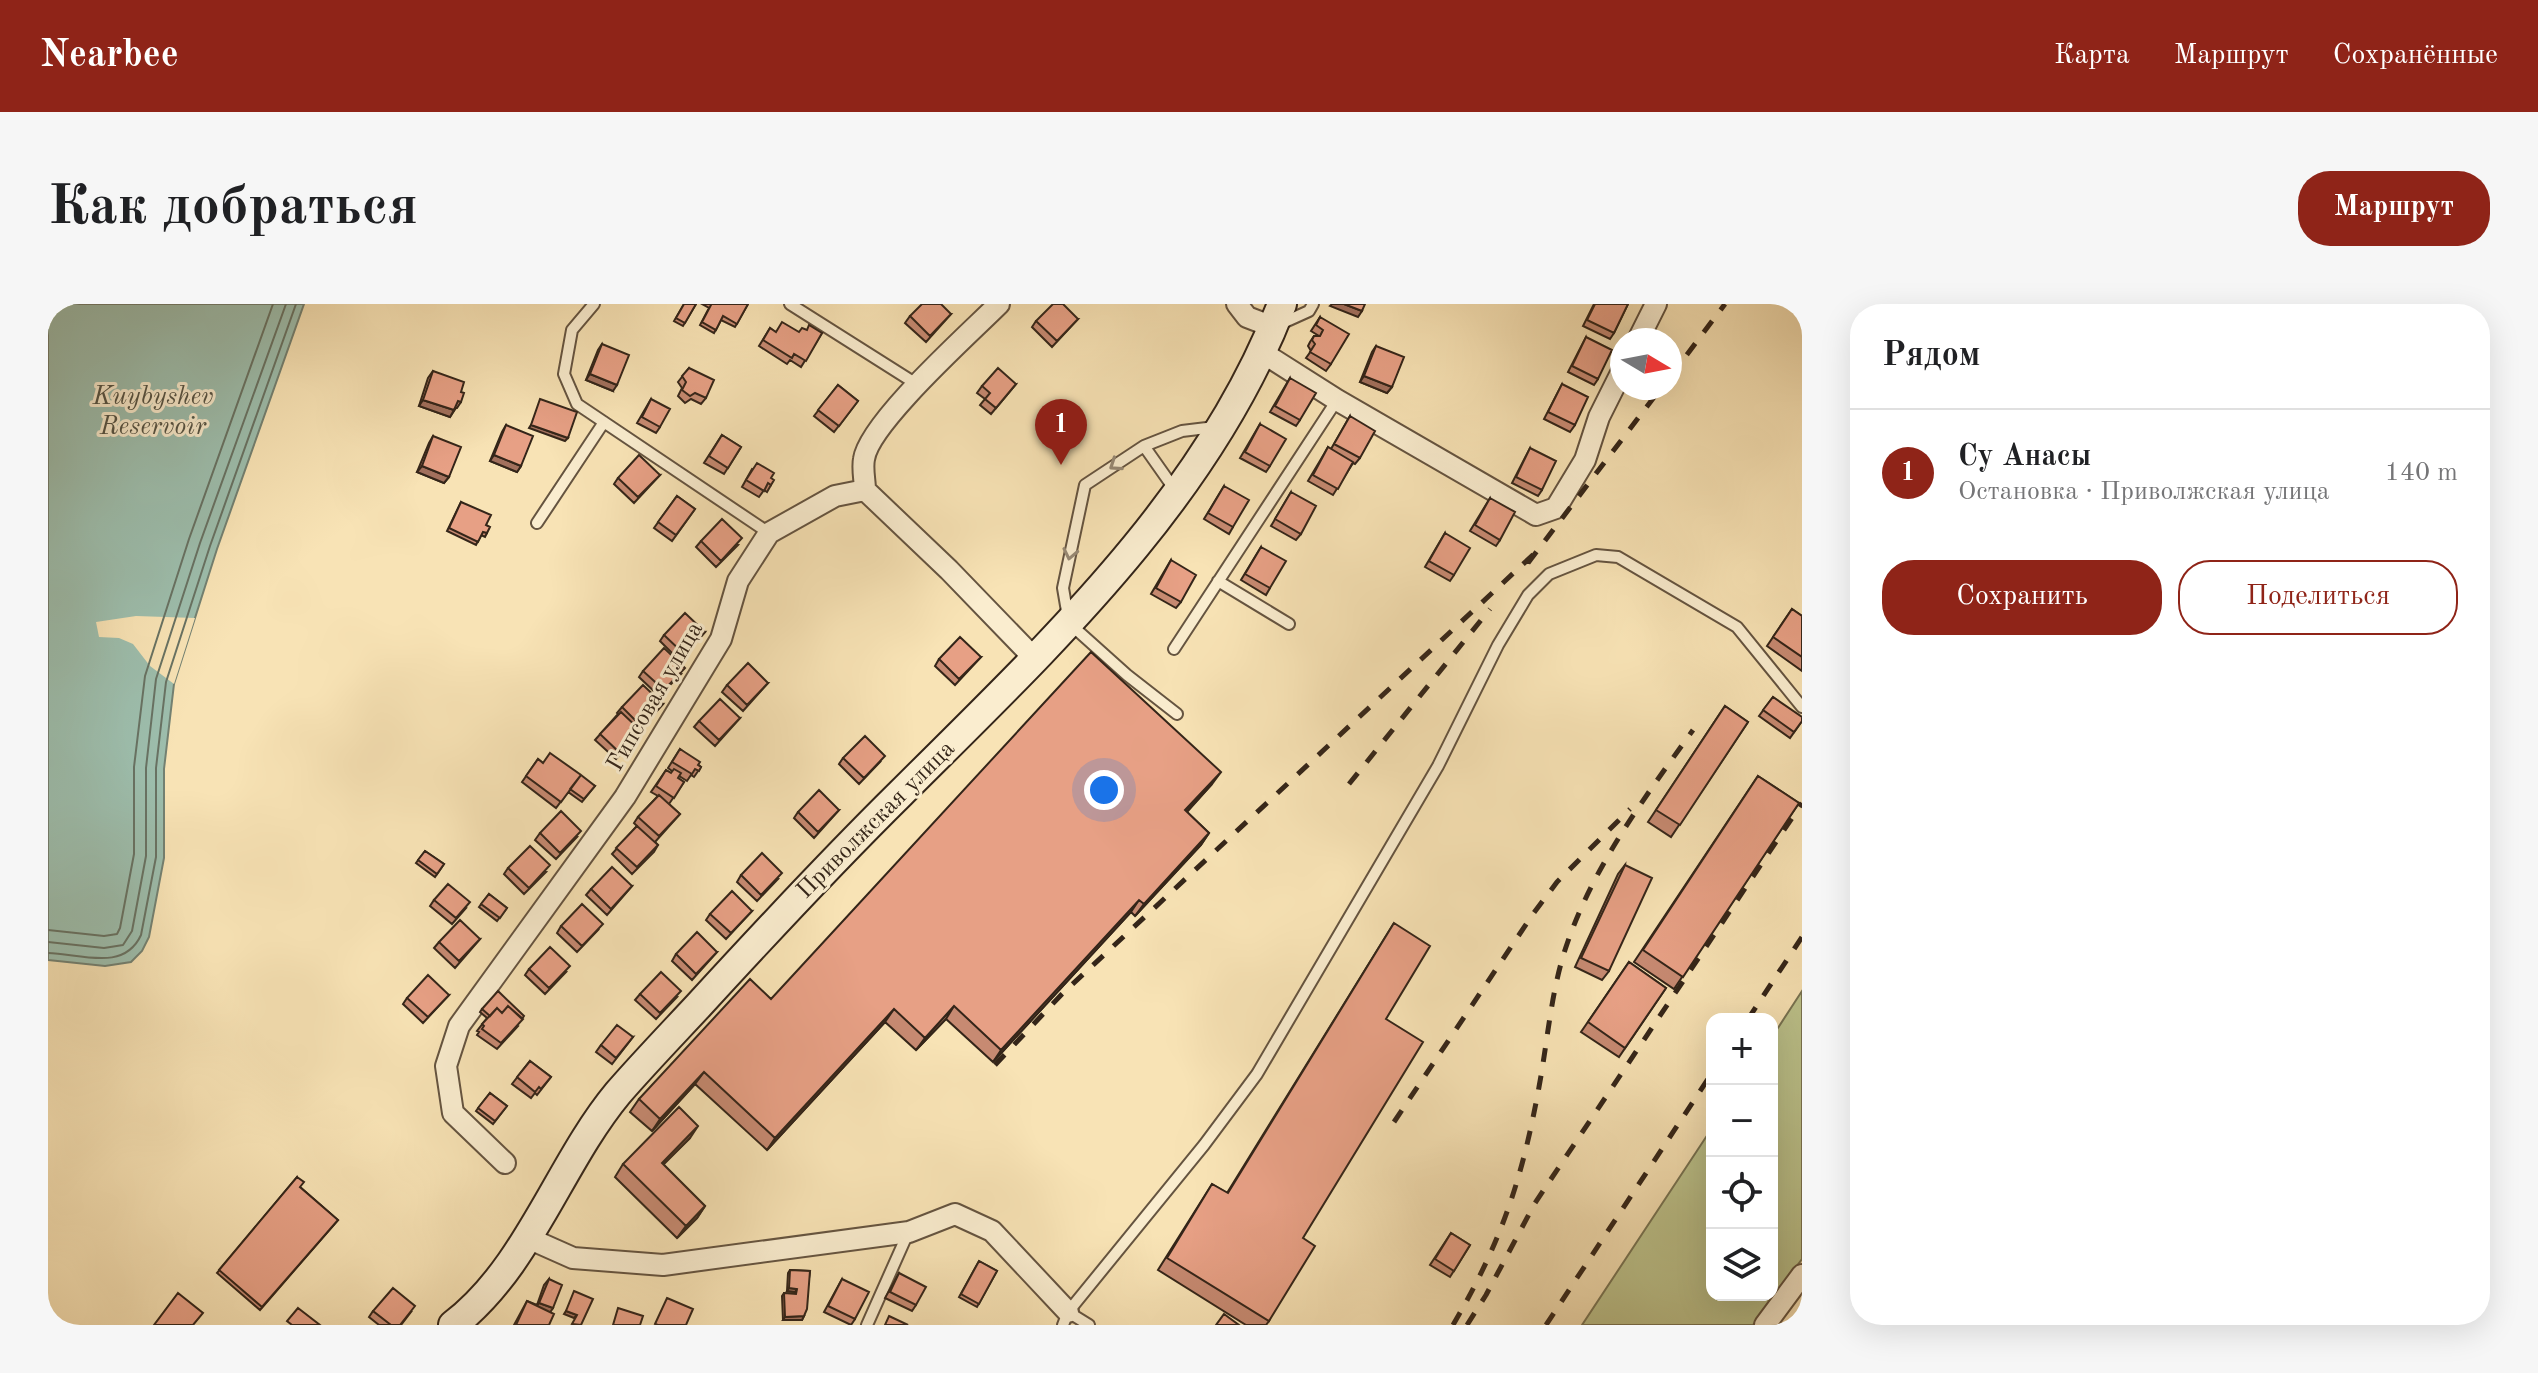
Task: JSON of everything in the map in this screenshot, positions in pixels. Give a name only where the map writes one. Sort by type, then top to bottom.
[{"type":"main road","name":"Приволжская улица","points":[[459,1324],[528,1238],[589,1134],[617,1095],[808,885],[1035,659],[1138,543],[1177,493],[1221,426],[1273,328]]},
{"type":"street","points":[[999,304],[877,430],[864,457],[865,490],[949,570],[1035,659]]},
{"type":"street","points":[[1237,304],[1247,317],[1273,328],[1337,400],[1536,515],[1556,508],[1585,460],[1610,395]]},
{"type":"street","points":[[1644,328],[1656,304]]},
{"type":"street","name":"Гипсовая улица","points":[[505,1163],[453,1113],[446,1066],[459,1026],[625,797],[721,639],[738,581],[769,533],[835,496],[865,490]]},
{"type":"street","points":[[528,1238],[573,1258],[663,1265],[909,1232],[955,1214],[992,1231],[1065,1318]]},
{"type":"street","points":[[1765,1325],[1802,1275]]},
{"type":"lane","points":[[594,304],[572,330],[564,374],[577,404],[769,533]]},
{"type":"lane","points":[[790,304],[918,385]]},
{"type":"lane","points":[[1273,328],[1309,311],[1313,304]]},
{"type":"lane","points":[[1174,649],[1337,400]]},
{"type":"lane","points":[[537,523],[604,422]]},
{"type":"lane","points":[[1177,714],[1069,623],[1063,588],[1085,485],[1144,446],[1182,431],[1221,426]]},
{"type":"lane","points":[[1144,446],[1177,493]]},
{"type":"lane","points":[[1089,1325],[1065,1318],[1257,1074],[1438,766],[1498,645],[1528,595],[1549,574],[1596,555],[1618,557],[1737,627],[1802,707]]},
{"type":"lane","points":[[1218,581],[1289,624]]},
{"type":"lane","points":[[867,1325],[909,1232]]},
{"type":"green space","points":[[1802,991],[1802,1259],[1778,1291],[1778,1085],[1778,1028]]},
{"type":"green space","points":[[1706,1137],[1706,1301],[1771,1301],[1753,1325],[1582,1325]]},
{"type":"water","name":"Kuybyshev Reservoir","points":[[48,304],[304,304],[217,549],[174,684],[164,769],[164,858],[149,937],[142,951],[131,962],[105,966],[48,960]]},
{"type":"pier","points":[[136,616],[195,618],[174,684],[150,666],[133,644],[119,638],[99,637],[96,622]]},
{"type":"building","points":[[684,304],[696,304],[685,323],[676,318]]},
{"type":"building","points":[[710,304],[748,304],[737,324],[723,316],[716,330],[702,322]]},
{"type":"building","points":[[922,304],[941,304],[951,314],[930,336],[910,316]]},
{"type":"building","points":[[1053,304],[1063,304],[1078,319],[1057,341],[1036,321]]},
{"type":"building","points":[[1344,304],[1365,304],[1362,311]]},
{"type":"building","points":[[1595,304],[1628,304],[1616,328],[1610,328],[1610,331],[1587,320]]},
{"type":"building","points":[[1320,317],[1349,334],[1331,364],[1310,352],[1315,344],[1312,340],[1314,336],[1320,336],[1323,330],[1316,325]]},
{"type":"building","points":[[782,322],[799,332],[802,328],[807,330],[809,325],[822,333],[806,361],[794,354],[792,358],[763,340],[770,328],[776,332]]},
{"type":"building","points":[[1586,337],[1610,349],[1598,379],[1572,366]]},
{"type":"building","points":[[602,344],[629,355],[617,385],[590,374]]},
{"type":"building","points":[[1376,346],[1404,357],[1392,387],[1364,376]]},
{"type":"building","points":[[689,368],[714,380],[706,398],[695,393],[690,396],[682,390],[686,382],[682,376]]},
{"type":"building","points":[[998,368],[1016,384],[996,408],[985,399],[990,393],[982,386]]},
{"type":"building","points":[[433,371],[464,382],[461,402],[458,401],[454,410],[423,400]]},
{"type":"building","points":[[1290,378],[1316,393],[1300,420],[1275,406]]},
{"type":"building","points":[[1562,384],[1588,397],[1575,425],[1548,412]]},
{"type":"building","points":[[838,385],[858,401],[839,426],[818,410]]},
{"type":"building","points":[[540,399],[577,412],[568,438],[531,425]]},
{"type":"building","points":[[651,399],[670,409],[660,427],[642,417]]},
{"type":"building","points":[[1350,416],[1375,431],[1360,458],[1334,444]]},
{"type":"building","points":[[1260,424],[1286,439],[1270,466],[1245,452]]},
{"type":"building","points":[[506,425],[533,436],[521,466],[494,455]]},
{"type":"building","points":[[722,435],[741,447],[728,468],[709,456]]},
{"type":"building","points":[[433,436],[461,447],[449,477],[422,466]]},
{"type":"building","points":[[1328,447],[1353,462],[1338,489],[1313,475]]},
{"type":"building","points":[[1530,448],[1556,461],[1542,490],[1516,477]]},
{"type":"building","points":[[639,455],[660,475],[638,497],[618,478]]},
{"type":"building","points":[[757,463],[774,473],[771,478],[774,480],[771,485],[768,483],[764,491],[746,480]]},
{"type":"building","points":[[1224,486],[1249,500],[1233,527],[1208,513]]},
{"type":"building","points":[[1291,492],[1316,506],[1301,534],[1275,519]]},
{"type":"building","points":[[677,496],[695,509],[676,535],[658,522]]},
{"type":"building","points":[[1490,498],[1515,512],[1500,540],[1475,525]]},
{"type":"building","points":[[461,502],[491,515],[486,525],[490,527],[478,542],[449,528]]},
{"type":"building","points":[[722,519],[742,538],[721,561],[701,541]]},
{"type":"building","points":[[1445,533],[1470,548],[1454,575],[1429,561]]},
{"type":"building","points":[[1261,547],[1286,561],[1270,588],[1245,574]]},
{"type":"building","points":[[1171,560],[1196,575],[1181,602],[1156,588]]},
{"type":"building","points":[[1792,609],[1802,616],[1802,657],[1773,637]]},
{"type":"building","points":[[685,613],[705,632],[684,654],[664,635]]},
{"type":"building","points":[[960,637],[981,657],[959,679],[939,659]]},
{"type":"building","points":[[664,648],[685,668],[664,690],[643,671]]},
{"type":"building","points":[[1091,652],[1221,772],[1185,810],[1209,833],[1144,904],[1139,900],[1001,1050],[954,1006],[925,1038],[894,1009],[775,1138],[704,1072],[660,1119],[639,1099],[750,979],[771,999]]},
{"type":"building","points":[[748,663],[768,683],[747,705],[727,685]]},
{"type":"building","points":[[643,685],[663,704],[642,727],[622,707]]},
{"type":"building","points":[[1773,697],[1802,717],[1794,732],[1763,710]]},
{"type":"building","points":[[720,699],[740,718],[719,740],[699,721]]},
{"type":"building","points":[[1725,706],[1748,722],[1680,825],[1656,810]]},
{"type":"building","points":[[621,712],[641,731],[620,753],[600,734]]},
{"type":"building","points":[[865,736],[885,756],[864,778],[843,758]]},
{"type":"building","points":[[680,749],[700,762],[699,771],[695,769],[692,774],[672,762]]},
{"type":"building","points":[[550,753],[581,775],[561,802],[526,776],[538,759],[543,763]]},
{"type":"building","points":[[674,769],[681,773],[678,778],[684,782],[674,798],[656,786],[666,770],[671,773]]},
{"type":"building","points":[[581,775],[595,786],[584,799],[570,789]]},
{"type":"building","points":[[1758,776],[1799,803],[1683,977],[1643,950]]},
{"type":"building","points":[[819,790],[839,810],[818,832],[798,812]]},
{"type":"building","points":[[659,795],[680,814],[659,836],[638,817]]},
{"type":"building","points":[[561,811],[581,831],[560,853],[540,833]]},
{"type":"building","points":[[637,826],[658,845],[637,867],[616,848]]},
{"type":"building","points":[[530,846],[550,865],[529,888],[508,868]]},
{"type":"building","points":[[425,851],[444,864],[437,874],[418,860]]},
{"type":"building","points":[[762,853],[782,873],[761,895],[741,875]]},
{"type":"building","points":[[1625,865],[1652,878],[1609,971],[1581,958]]},
{"type":"building","points":[[612,867],[632,886],[611,909],[591,889]]},
{"type":"building","points":[[448,884],[470,902],[456,918],[434,900]]},
{"type":"building","points":[[732,891],[752,911],[731,933],[710,914]]},
{"type":"building","points":[[489,894],[507,908],[500,918],[481,904]]},
{"type":"building","points":[[582,904],[603,924],[582,946],[561,926]]},
{"type":"building","points":[[460,920],[480,939],[459,961],[439,942]]},
{"type":"building","points":[[1394,923],[1430,946],[1386,1019],[1423,1042],[1303,1238],[1315,1246],[1269,1321],[1167,1258],[1212,1184],[1228,1193]]},
{"type":"building","points":[[697,932],[717,952],[696,974],[676,954]]},
{"type":"building","points":[[550,947],[570,966],[549,988],[529,969]]},
{"type":"building","points":[[1629,962],[1666,988],[1625,1048],[1588,1022]]},
{"type":"building","points":[[661,972],[681,991],[660,1013],[640,994]]},
{"type":"building","points":[[428,975],[449,995],[428,1017],[407,998]]},
{"type":"building","points":[[498,991],[524,1016],[522,1019],[508,1006],[502,1013],[497,1008],[490,1016],[482,1009]]},
{"type":"building","points":[[508,1006],[523,1019],[501,1043],[482,1029],[482,1024],[497,1008],[502,1013]]},
{"type":"building","points":[[617,1025],[633,1037],[616,1058],[601,1045]]},
{"type":"building","points":[[530,1061],[551,1077],[535,1092],[517,1077]]},
{"type":"building","points":[[490,1093],[507,1106],[495,1121],[478,1108]]},
{"type":"building","points":[[679,1107],[698,1126],[662,1163],[705,1206],[686,1226],[623,1164]]},
{"type":"building","points":[[297,1177],[304,1182],[300,1187],[338,1220],[262,1307],[219,1270]]},
{"type":"building","points":[[1451,1233],[1470,1245],[1454,1271],[1435,1259]]},
{"type":"building","points":[[979,1261],[997,1271],[979,1304],[961,1294]]},
{"type":"building","points":[[790,1270],[810,1271],[804,1316],[785,1317],[784,1293],[796,1294],[797,1289],[789,1288]]},
{"type":"building","points":[[899,1273],[926,1287],[916,1305],[890,1292]]},
{"type":"building","points":[[549,1279],[562,1285],[553,1308],[539,1303]]},
{"type":"building","points":[[842,1279],[869,1292],[855,1319],[828,1306]]},
{"type":"building","points":[[393,1288],[415,1306],[400,1325],[391,1325],[373,1311]]},
{"type":"building","points":[[574,1291],[593,1299],[581,1325],[572,1324],[577,1315],[566,1311]]},
{"type":"building","points":[[178,1293],[203,1313],[193,1325],[154,1325]]},
{"type":"building","points":[[667,1298],[693,1309],[686,1325],[655,1324]]},
{"type":"building","points":[[527,1301],[554,1314],[549,1325],[516,1325]]},
{"type":"building","points":[[298,1308],[320,1325],[292,1325],[287,1321]]},
{"type":"building","points":[[618,1308],[643,1316],[640,1325],[613,1325]]},
{"type":"building","points":[[1224,1314],[1239,1325],[1216,1325]]},
{"type":"building","points":[[889,1316],[908,1325],[885,1325]]},
{"type":"railway","points":[[1682,361],[1725,304]]},
{"type":"railway","points":[[1528,563],[1652,400]]},
{"type":"railway","points":[[995,1065],[1062,994],[1535,553]]},
{"type":"railway","points":[[1349,784],[1490,609]]},
{"type":"railway","points":[[1453,1325],[1497,1238],[1517,1182],[1539,1087],[1557,979],[1578,915],[1622,832],[1693,730]]},
{"type":"railway","points":[[1467,1325],[1535,1203],[1802,803]]},
{"type":"railway","points":[[1394,1122],[1557,882],[1630,809]]},
{"type":"railway","points":[[1752,1013],[1802,937]]},
{"type":"railway","points":[[1546,1325],[1706,1082]]},
{"type":"place","name":"Су Анасы","points":[[1061,465]]}]
